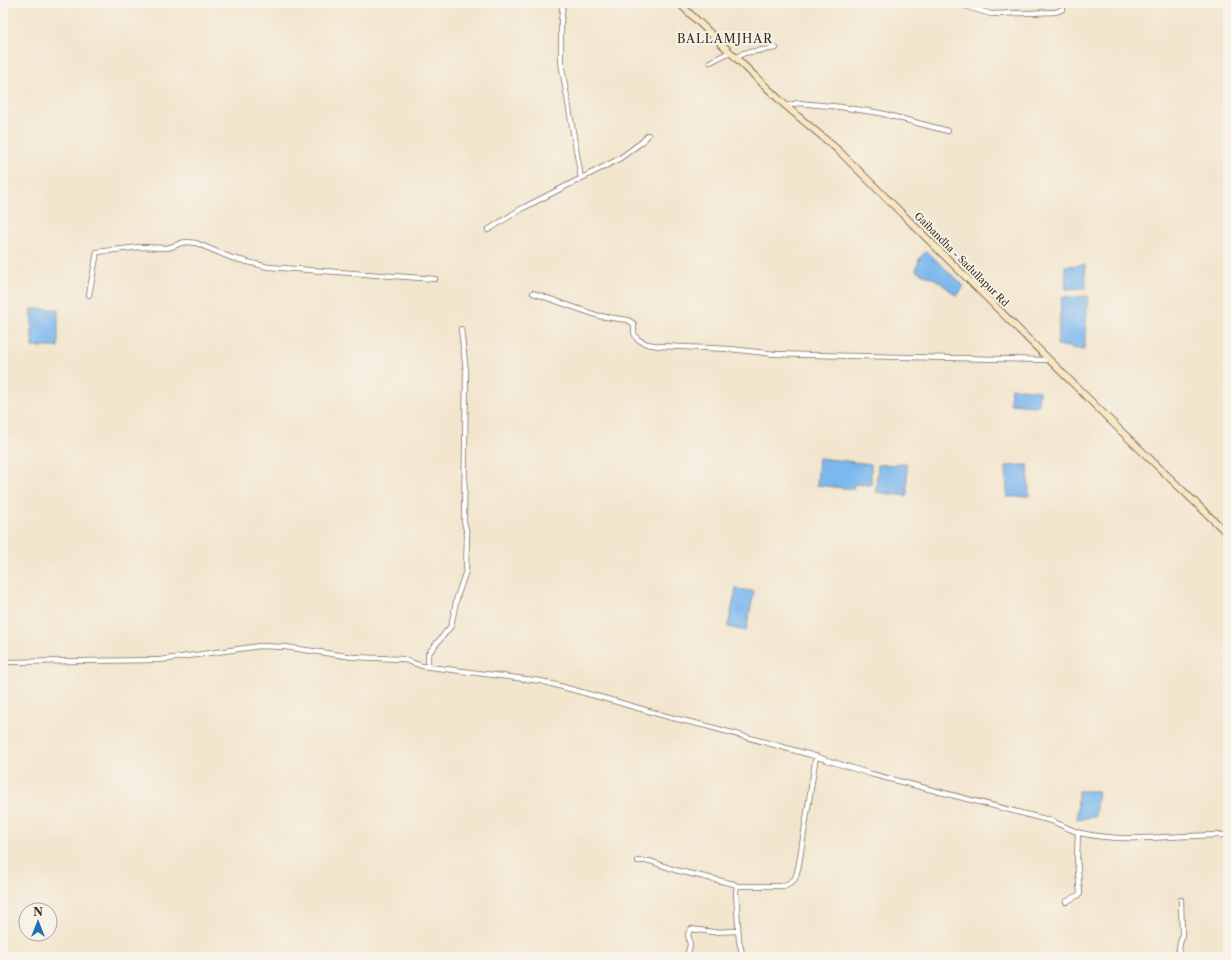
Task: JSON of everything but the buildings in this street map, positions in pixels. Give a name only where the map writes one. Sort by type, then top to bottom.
[{"type":"main road","name":"Gaibandha - Sadullapur Rd","points":[[679,3],[786,106],[838,150],[1121,431],[1228,534]]},
{"type":"street","points":[[563,3],[561,22],[561,62],[581,178]]},
{"type":"street","points":[[962,3],[965,6],[991,14],[1056,12],[1063,9]]},
{"type":"street","points":[[736,58],[744,53],[776,48]]},
{"type":"street","points":[[710,62],[730,52]]},
{"type":"street","points":[[786,106],[798,103],[841,107],[880,113],[948,131]]},
{"type":"street","points":[[488,230],[521,209],[619,159],[642,142],[648,135]]},
{"type":"street","points":[[89,295],[97,252],[140,247],[167,248],[187,242],[232,258],[268,267],[435,279]]},
{"type":"street","points":[[533,293],[599,316],[628,320],[634,324],[636,339],[647,344],[659,346],[730,349],[775,354],[1049,360]]},
{"type":"street","points":[[428,666],[428,654],[451,626],[457,597],[466,570],[467,534],[464,521],[466,371],[461,329]]},
{"type":"street","points":[[3,662],[160,660],[260,646],[285,647],[353,657],[402,659],[422,666],[541,681],[668,717],[707,726],[816,756],[871,774],[1052,821],[1078,832],[1091,835],[1122,838],[1208,835],[1228,836]]},
{"type":"street","points":[[638,861],[650,861],[675,870],[737,886],[784,886],[794,880],[799,864],[816,756]]},
{"type":"street","points":[[1066,902],[1080,894],[1077,858],[1078,832]]},
{"type":"street","points":[[737,886],[738,930],[743,957]]},
{"type":"street","points":[[1177,957],[1182,936],[1181,900]]},
{"type":"street","points":[[687,957],[690,945],[688,934],[691,929],[709,931],[738,930]]},
{"type":"water","points":[[926,251],[964,286],[957,296],[937,280],[916,271],[919,259]]},
{"type":"water","points":[[1085,265],[1086,288],[1066,289],[1065,266]]},
{"type":"water","points":[[1088,296],[1084,350],[1057,345],[1062,297]]},
{"type":"water","points":[[32,309],[58,309],[58,347],[32,347]]},
{"type":"water","points":[[1011,388],[1039,391],[1038,406],[1010,404]]},
{"type":"water","points":[[819,458],[871,464],[871,485],[854,484],[853,489],[817,485]]},
{"type":"water","points":[[907,464],[907,496],[876,492],[878,465]]},
{"type":"water","points":[[1028,465],[1029,496],[1007,497],[1006,466]]},
{"type":"water","points":[[736,589],[754,591],[746,631],[728,627]]},
{"type":"water","points":[[1078,791],[1098,791],[1095,817],[1077,819]]},
{"type":"district","name":"BALLAMJHAR","points":[[725,39]]}]
